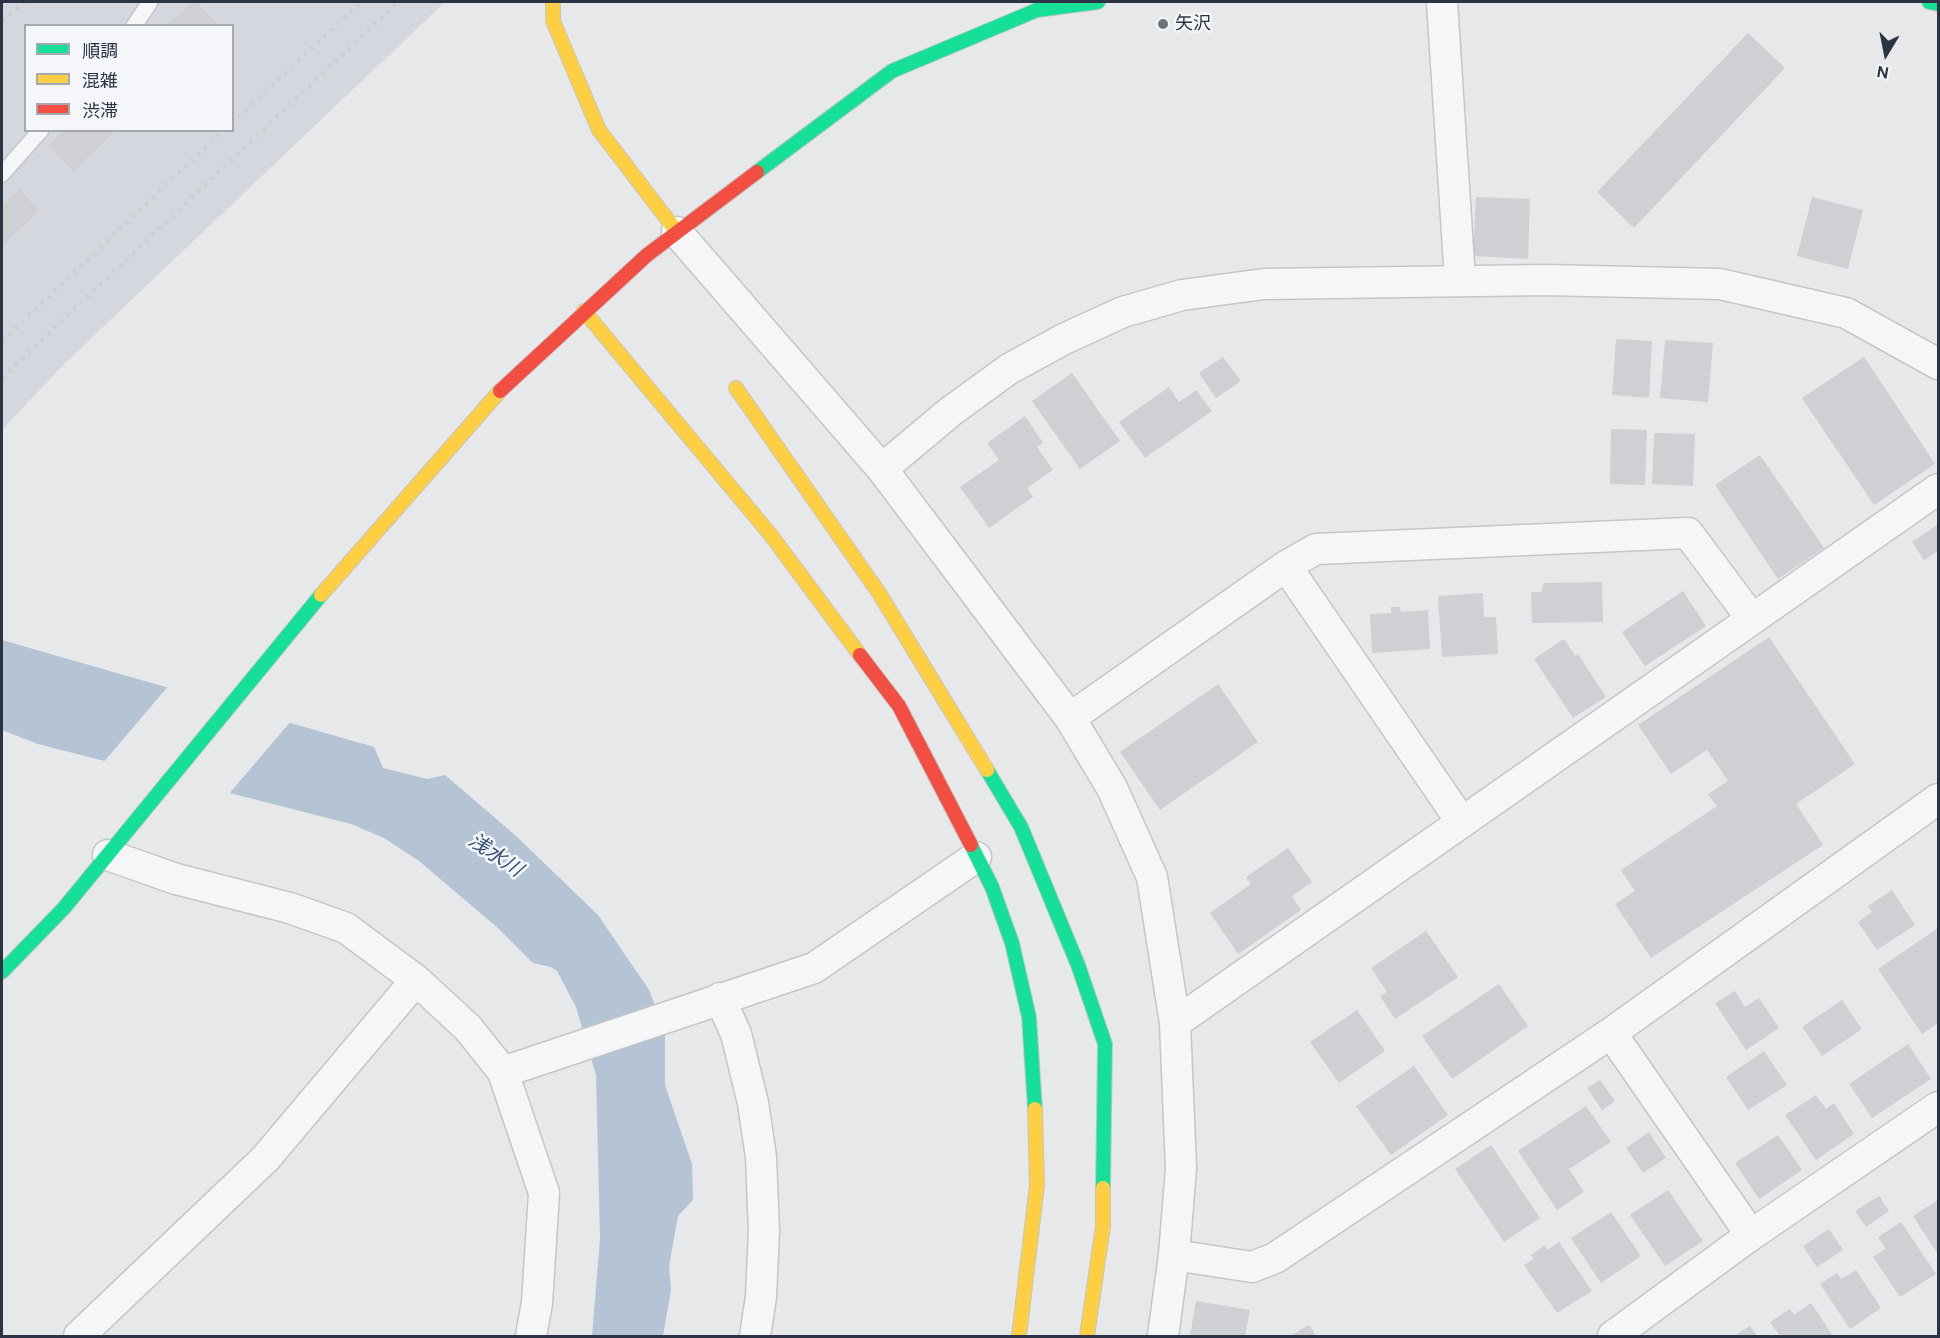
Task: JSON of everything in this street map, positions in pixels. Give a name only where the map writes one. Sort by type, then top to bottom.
[{"type":"street","points":[[553,2],[553,21],[599,130],[678,232],[882,469],[1070,718],[1112,788],[1152,877],[1175,1023],[1181,1168],[1174,1255],[1163,1336]]},
{"type":"street","points":[[2,972],[63,908],[282,639],[511,378],[647,255],[892,71],[1037,10],[1098,2]]},
{"type":"street","points":[[1442,2],[1460,280]]},
{"type":"street","points":[[1929,2],[1938,4]]},
{"type":"street","points":[[882,469],[950,412],[1009,369],[1064,339],[1123,312],[1182,295],[1264,284],[1460,280],[1720,284],[1846,313],[1938,364]]},
{"type":"street","points":[[584,311],[770,534],[899,706],[992,887],[1012,943],[1029,1017],[1035,1106],[1037,1185],[1019,1336]]},
{"type":"street","points":[[736,388],[879,593],[1020,827],[1078,964],[1105,1044],[1103,1227],[1087,1336]]},
{"type":"street","points":[[1175,1023],[1461,820],[1938,489]]},
{"type":"street","points":[[1070,718],[1286,566],[1317,549],[1688,533],[1752,619]]},
{"type":"street","points":[[1286,566],[1461,820]]},
{"type":"street","points":[[1174,1255],[1252,1267],[1275,1258],[1611,1033],[1938,799]]},
{"type":"street","points":[[108,855],[176,879],[290,908],[346,928],[416,980],[468,1028],[503,1072],[544,1192],[537,1303],[531,1336]]},
{"type":"street","points":[[503,1072],[814,968],[976,857]]},
{"type":"street","points":[[79,1336],[265,1160],[416,980]]},
{"type":"street","points":[[720,998],[736,1034],[753,1103],[760,1157],[764,1231],[761,1297],[755,1336]]},
{"type":"street","points":[[1611,1033],[1751,1235]]},
{"type":"street","points":[[1613,1336],[1751,1235],[1938,1107]]},
{"type":"lane","points":[[135,24],[150,2]]},
{"type":"lane","points":[[2,174],[38,132]]},
{"type":"shaded area","points":[[2,2],[445,2],[63,365],[2,430]]},
{"type":"water","name":"浅水川","points":[[2,640],[374,747],[383,768],[427,779],[445,775],[515,835],[598,915],[649,990],[665,1032],[665,1085],[692,1164],[693,1200],[678,1216],[669,1266],[671,1290],[663,1336],[592,1336],[600,1239],[596,1075],[576,1007],[557,971],[551,967],[533,963],[498,928],[419,861],[384,838],[351,824],[38,744],[2,730]]},
{"type":"pier","points":[[170,684],[292,720],[228,795],[102,764]]},
{"type":"building","points":[[192,2],[196,2],[217,24],[168,24]]},
{"type":"building","points":[[1748,33],[1785,68],[1634,228],[1597,192]]},
{"type":"building","points":[[62,132],[111,132],[113,134],[73,171],[49,145]]},
{"type":"building","points":[[20,189],[39,211],[2,246],[2,206]]},
{"type":"building","points":[[1476,197],[1530,199],[1528,259],[1473,256]]},
{"type":"building","points":[[1812,197],[1863,210],[1848,269],[1797,256]]},
{"type":"building","points":[[1616,339],[1652,341],[1649,398],[1612,395]]},
{"type":"building","points":[[1665,340],[1713,343],[1708,402],[1660,398]]},
{"type":"building","points":[[1223,357],[1241,381],[1216,398],[1199,373]]},
{"type":"building","points":[[1864,357],[1935,464],[1874,505],[1802,398]]},
{"type":"building","points":[[1072,373],[1120,441],[1080,469],[1032,401]]},
{"type":"building","points":[[1169,387],[1179,402],[1196,390],[1212,411],[1145,458],[1119,422]]},
{"type":"building","points":[[1025,416],[1043,443],[1037,447],[1053,470],[1027,488],[1033,497],[989,528],[960,487],[999,460],[987,443]]},
{"type":"building","points":[[1611,429],[1647,430],[1645,485],[1610,484]]},
{"type":"building","points":[[1654,433],[1695,434],[1693,486],[1652,484]]},
{"type":"building","points":[[1760,455],[1824,548],[1778,579],[1715,485]]},
{"type":"building","points":[[1938,524],[1938,551],[1924,560],[1912,542]]},
{"type":"building","points":[[1602,582],[1603,622],[1532,623],[1531,592],[1542,592],[1543,583]]},
{"type":"building","points":[[1683,591],[1706,626],[1645,666],[1622,632]]},
{"type":"building","points":[[1483,593],[1484,617],[1496,617],[1498,654],[1442,657],[1438,596]]},
{"type":"building","points":[[1391,607],[1400,607],[1401,612],[1428,610],[1430,649],[1372,653],[1370,614],[1391,613]]},
{"type":"building","points":[[1769,637],[1855,764],[1796,804],[1823,845],[1651,958],[1615,904],[1635,891],[1621,870],[1717,806],[1708,794],[1728,781],[1707,750],[1671,774],[1638,725]]},
{"type":"building","points":[[1564,639],[1575,656],[1578,654],[1606,697],[1573,718],[1534,659]]},
{"type":"building","points":[[1218,684],[1258,742],[1160,810],[1120,752]]},
{"type":"building","points":[[1288,848],[1312,882],[1292,896],[1301,910],[1238,954],[1210,913],[1251,884],[1246,877]]},
{"type":"building","points":[[1892,890],[1915,925],[1877,950],[1858,922],[1872,912],[1868,906]]},
{"type":"building","points":[[1938,928],[1938,1023],[1922,1034],[1878,969]]},
{"type":"building","points":[[1426,931],[1458,977],[1395,1019],[1380,996],[1387,992],[1371,968]]},
{"type":"building","points":[[1499,984],[1528,1026],[1452,1079],[1422,1036]]},
{"type":"building","points":[[1735,991],[1745,1007],[1759,998],[1779,1028],[1746,1050],[1715,1003]]},
{"type":"building","points":[[1842,1000],[1862,1029],[1822,1056],[1802,1027]]},
{"type":"building","points":[[1357,1010],[1385,1051],[1339,1083],[1310,1042]]},
{"type":"building","points":[[1908,1044],[1931,1079],[1872,1118],[1849,1084]]},
{"type":"building","points":[[1764,1051],[1787,1085],[1748,1110],[1726,1077]]},
{"type":"building","points":[[1414,1066],[1448,1115],[1391,1155],[1356,1106]]},
{"type":"building","points":[[1600,1080],[1615,1101],[1602,1110],[1587,1088]]},
{"type":"building","points":[[1816,1095],[1826,1109],[1834,1103],[1854,1134],[1816,1160],[1785,1115]]},
{"type":"building","points":[[1586,1106],[1611,1142],[1569,1169],[1584,1192],[1557,1210],[1518,1151]]},
{"type":"building","points":[[1649,1132],[1666,1158],[1643,1173],[1626,1148]]},
{"type":"building","points":[[1778,1135],[1802,1170],[1759,1199],[1735,1163]]},
{"type":"building","points":[[1491,1145],[1540,1218],[1504,1242],[1455,1169]]},
{"type":"building","points":[[1668,1190],[1703,1241],[1665,1266],[1630,1215]]},
{"type":"building","points":[[1879,1196],[1889,1211],[1866,1227],[1855,1211]]},
{"type":"building","points":[[1938,1200],[1938,1254],[1913,1216]]},
{"type":"building","points":[[1611,1212],[1641,1256],[1601,1283],[1571,1238]]},
{"type":"building","points":[[1901,1222],[1936,1274],[1900,1297],[1873,1257],[1886,1249],[1878,1237]]},
{"type":"building","points":[[1829,1229],[1843,1250],[1817,1267],[1803,1246]]},
{"type":"building","points":[[1559,1242],[1592,1291],[1557,1313],[1524,1265],[1534,1259],[1531,1255],[1545,1245],[1548,1250]]},
{"type":"building","points":[[1856,1270],[1881,1308],[1850,1329],[1820,1284],[1837,1273],[1841,1279]]},
{"type":"building","points":[[1196,1301],[1250,1310],[1245,1336],[1190,1336]]},
{"type":"building","points":[[1811,1303],[1833,1336],[1780,1336],[1770,1322],[1790,1309],[1794,1315]]},
{"type":"building","points":[[1309,1325],[1316,1336],[1290,1336]]},
{"type":"building","points":[[1750,1326],[1757,1336],[1734,1336]]},
{"type":"railway","points":[[2,21],[24,2]]},
{"type":"railway","points":[[234,121],[361,2]]},
{"type":"railway","points":[[2,378],[398,2]]},
{"type":"railway","points":[[2,341],[222,132]]},
{"type":"traffic: fast","points":[[757,172],[892,71],[1037,10],[1098,2]]},
{"type":"traffic: fast","points":[[1929,2],[1938,4]]},
{"type":"traffic: fast","points":[[2,972],[64,908],[321,595]]},
{"type":"traffic: fast","points":[[987,770],[1021,827],[1078,965],[1105,1044],[1103,1188]]},
{"type":"traffic: fast","points":[[971,845],[992,887],[1012,943],[1029,1017],[1035,1109]]},
{"type":"traffic: slow","points":[[553,2],[553,21],[599,130],[677,232]]},
{"type":"traffic: slow","points":[[584,311],[770,534],[860,655]]},
{"type":"traffic: slow","points":[[736,388],[879,593],[987,770]]},
{"type":"traffic: slow","points":[[321,595],[500,391]]},
{"type":"traffic: slow","points":[[1019,1336],[1037,1185],[1035,1109]]},
{"type":"traffic: slow","points":[[1087,1336],[1103,1226],[1103,1188]]},
{"type":"traffic: jam","points":[[500,391],[647,255],[757,172]]},
{"type":"traffic: jam","points":[[860,655],[899,706],[971,845]]},
{"type":"place","name":"矢沢","points":[[1163,24]]}]
